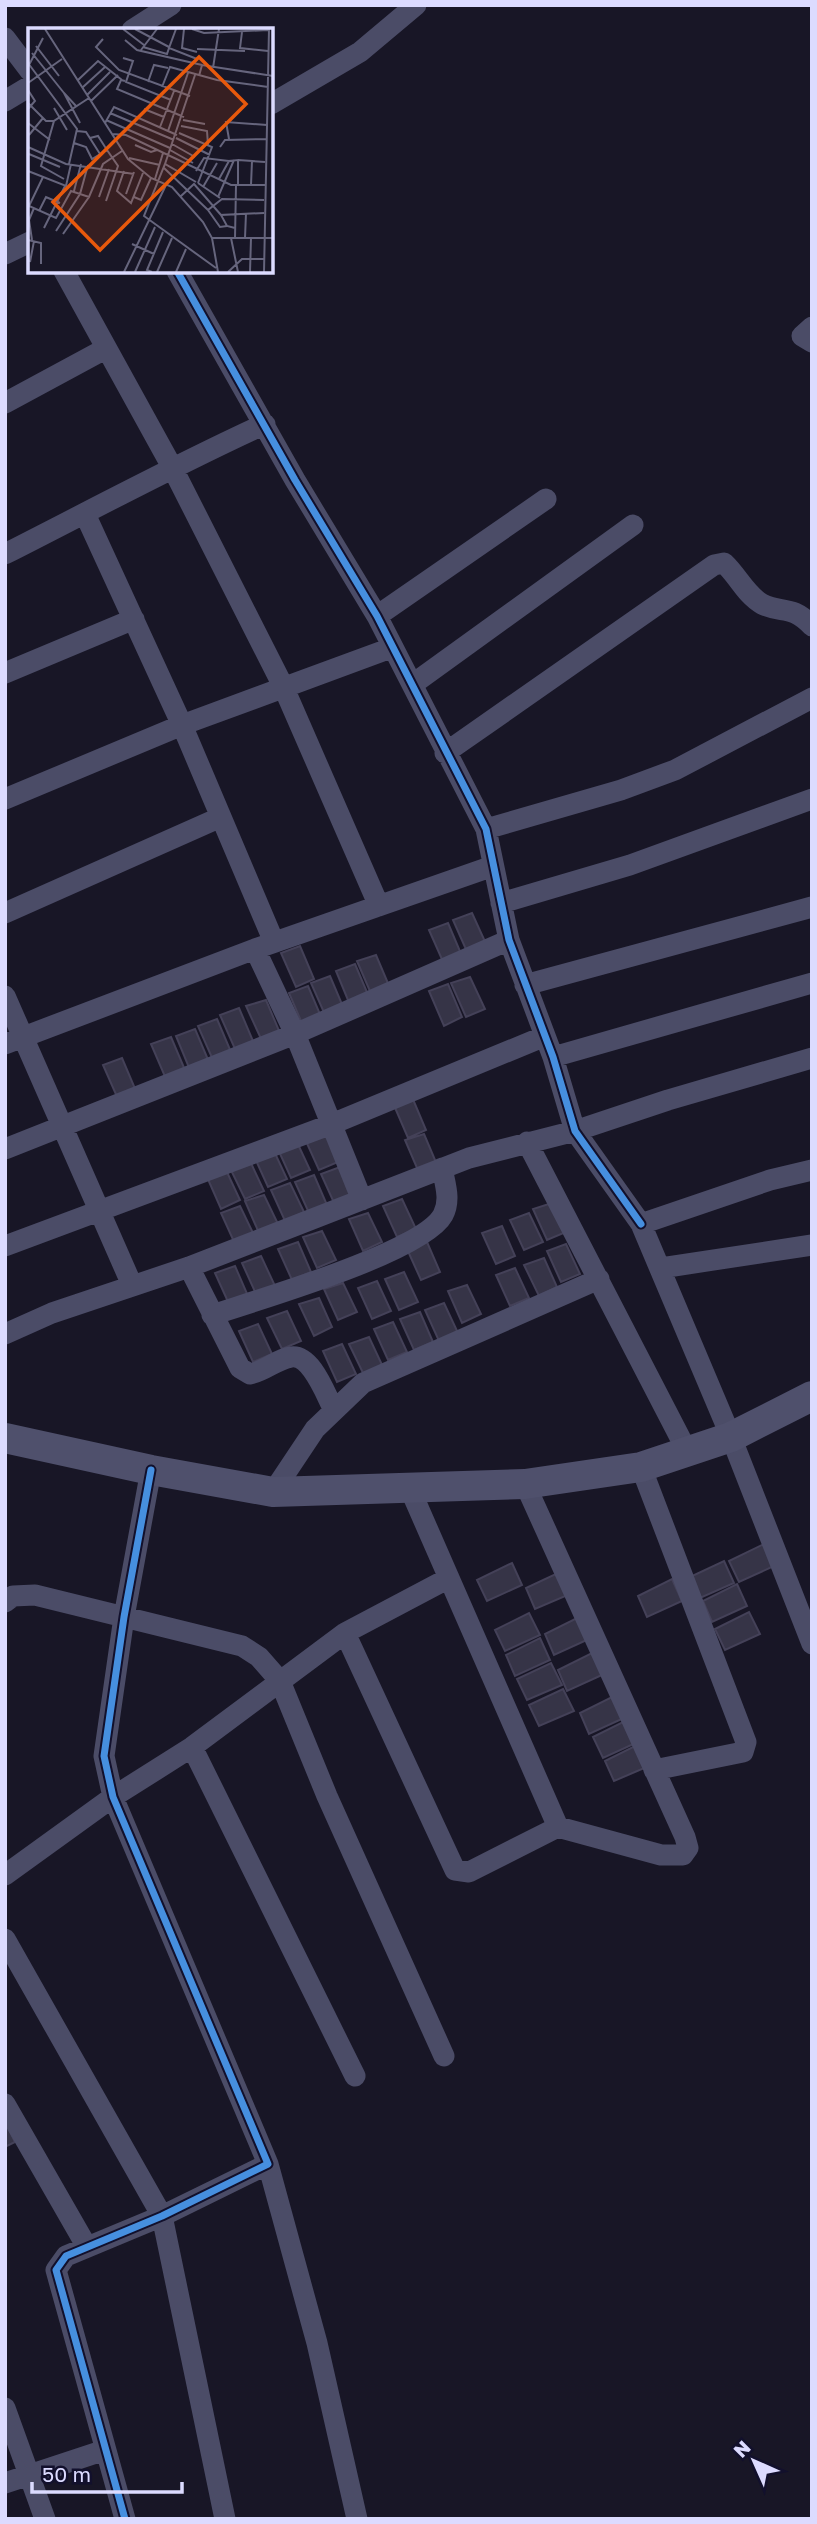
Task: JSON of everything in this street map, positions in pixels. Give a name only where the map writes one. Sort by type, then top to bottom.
[{"type":"main road","points":[[5,1438],[151,1470],[273,1492],[525,1484],[640,1467],[732,1437],[812,1396]]},
{"type":"street","points":[[135,28],[171,5]]},
{"type":"street","points":[[273,103],[360,52],[416,5]]},
{"type":"street","points":[[5,38],[28,68]]},
{"type":"street","points":[[5,101],[28,87]]},
{"type":"street","points":[[5,254],[28,243]]},
{"type":"street","points":[[65,273],[172,467],[284,687],[379,906]]},
{"type":"street","points":[[178,273],[377,616],[391,648],[413,684],[445,753],[486,829],[509,940],[553,1057],[575,1131],[641,1224],[732,1437],[812,1644]]},
{"type":"street","points":[[812,327],[802,335],[812,342]]},
{"type":"street","points":[[5,403],[105,349]]},
{"type":"street","points":[[5,554],[172,467],[265,424]]},
{"type":"street","points":[[377,616],[546,499]]},
{"type":"street","points":[[85,514],[221,817],[295,1034],[362,1200]]},
{"type":"street","points":[[413,684],[634,525]]},
{"type":"street","points":[[445,753],[714,565],[724,564],[750,595],[765,606],[788,609],[802,616],[812,626]]},
{"type":"street","points":[[5,673],[134,619]]},
{"type":"street","points":[[5,799],[182,725],[391,648]]},
{"type":"street","points":[[486,829],[621,790],[675,770],[812,698]]},
{"type":"street","points":[[501,903],[630,865],[812,799]]},
{"type":"street","points":[[5,913],[221,817]]},
{"type":"street","points":[[14,1041],[264,946],[493,866]]},
{"type":"street","points":[[525,985],[812,907]]},
{"type":"street","points":[[5,1149],[295,1034],[509,940]]},
{"type":"street","points":[[553,1057],[812,983]]},
{"type":"street","points":[[5,996],[14,1041],[65,1126],[132,1284]]},
{"type":"street","points":[[5,1246],[332,1124],[545,1036]]},
{"type":"street","points":[[5,1334],[132,1284],[189,1267],[442,1168],[527,1142],[575,1131],[668,1100],[812,1058]]},
{"type":"street","points":[[527,1142],[687,1451]]},
{"type":"street","points":[[212,1315],[341,1273],[417,1238],[442,1219],[448,1203],[442,1168]]},
{"type":"street","points":[[641,1224],[770,1180],[812,1170]]},
{"type":"street","points":[[661,1268],[812,1245]]},
{"type":"street","points":[[189,1267],[240,1368],[250,1374],[290,1357],[300,1358],[308,1364],[334,1410]]},
{"type":"street","points":[[273,1492],[315,1429],[363,1383],[598,1279]]},
{"type":"street","points":[[640,1467],[746,1742],[743,1752],[654,1770]]},
{"type":"street","points":[[151,1470],[124,1617],[104,1756],[113,1797],[268,2164],[317,2343],[357,2519]]},
{"type":"street","points":[[345,1633],[455,1870],[469,1872],[558,1827],[661,1855],[683,1855],[688,1847],[685,1837],[525,1484]]},
{"type":"street","points":[[410,1489],[558,1827]]},
{"type":"street","points":[[5,1875],[113,1797],[192,1747],[345,1633],[449,1577]]},
{"type":"street","points":[[8,1597],[35,1595],[243,1646],[259,1657],[281,1681],[327,1796],[444,2056]]},
{"type":"street","points":[[192,1747],[355,2076]]},
{"type":"street","points":[[5,1940],[162,2216],[225,2519]]},
{"type":"street","points":[[5,2104],[86,2247]]},
{"type":"street","points":[[125,2519],[56,2270],[62,2258],[162,2216],[268,2164]]},
{"type":"street","points":[[5,2407],[45,2519]]},
{"type":"street","points":[[5,2483],[105,2449]]},
{"type":"building","points":[[472,913],[487,946],[468,954],[453,920]]},
{"type":"building","points":[[448,923],[462,956],[444,964],[429,930]]},
{"type":"building","points":[[300,946],[314,979],[296,987],[281,953]]},
{"type":"building","points":[[376,955],[390,988],[372,996],[357,961]]},
{"type":"building","points":[[355,964],[369,997],[350,1005],[336,971]]},
{"type":"building","points":[[330,976],[344,1009],[326,1017],[311,983]]},
{"type":"building","points":[[470,977],[485,1009],[466,1017],[451,983]]},
{"type":"building","points":[[448,984],[462,1017],[444,1026],[429,991]]},
{"type":"building","points":[[308,986],[322,1019],[304,1028],[289,993]]},
{"type":"building","points":[[266,1000],[280,1033],[262,1041],[246,1006]]},
{"type":"building","points":[[239,1008],[253,1041],[235,1049],[220,1015]]},
{"type":"building","points":[[217,1019],[231,1052],[213,1060],[198,1026]]},
{"type":"building","points":[[195,1029],[209,1062],[190,1070],[176,1036]]},
{"type":"building","points":[[171,1037],[185,1070],[166,1079],[151,1044]]},
{"type":"building","points":[[122,1058],[136,1091],[118,1099],[103,1065]]},
{"type":"building","points":[[412,1097],[426,1130],[408,1138],[393,1103]]},
{"type":"building","points":[[325,1132],[338,1162],[319,1170],[305,1139]]},
{"type":"building","points":[[424,1134],[438,1167],[420,1175],[405,1140]]},
{"type":"building","points":[[296,1140],[310,1170],[291,1178],[277,1147]]},
{"type":"building","points":[[273,1149],[287,1179],[268,1187],[254,1156]]},
{"type":"building","points":[[250,1161],[264,1191],[245,1199],[230,1168]]},
{"type":"building","points":[[340,1167],[354,1196],[335,1205],[321,1174]]},
{"type":"building","points":[[226,1170],[240,1200],[221,1209],[207,1177]]},
{"type":"building","points":[[314,1175],[327,1205],[309,1213],[295,1182]]},
{"type":"building","points":[[290,1183],[304,1212],[285,1221],[271,1190]]},
{"type":"building","points":[[264,1195],[278,1224],[259,1233],[245,1201]]},
{"type":"building","points":[[402,1199],[416,1229],[397,1237],[383,1206]]},
{"type":"building","points":[[552,1203],[566,1232],[547,1240],[533,1209]]},
{"type":"building","points":[[240,1206],[254,1235],[235,1244],[221,1213]]},
{"type":"building","points":[[368,1213],[382,1242],[363,1251],[349,1219]]},
{"type":"building","points":[[529,1213],[543,1242],[524,1250],[510,1220]]},
{"type":"building","points":[[502,1226],[515,1256],[496,1264],[482,1233]]},
{"type":"building","points":[[322,1231],[336,1260],[317,1268],[303,1237]]},
{"type":"building","points":[[298,1242],[311,1272],[292,1280],[278,1249]]},
{"type":"building","points":[[427,1242],[440,1272],[421,1280],[407,1249]]},
{"type":"building","points":[[566,1244],[580,1274],[561,1282],[547,1251]]},
{"type":"building","points":[[261,1256],[275,1286],[256,1294],[242,1263]]},
{"type":"building","points":[[544,1258],[557,1287],[539,1296],[524,1265]]},
{"type":"building","points":[[235,1266],[248,1296],[229,1304],[215,1273]]},
{"type":"building","points":[[515,1268],[529,1298],[510,1306],[496,1275]]},
{"type":"building","points":[[404,1272],[418,1302],[399,1310],[385,1279]]},
{"type":"building","points":[[377,1281],[391,1311],[372,1319],[358,1288]]},
{"type":"building","points":[[343,1283],[357,1312],[338,1320],[324,1289]]},
{"type":"building","points":[[467,1285],[481,1314],[462,1323],[448,1291]]},
{"type":"building","points":[[319,1298],[332,1327],[314,1336],[299,1304]]},
{"type":"building","points":[[444,1303],[458,1333],[439,1341],[425,1310]]},
{"type":"building","points":[[287,1311],[301,1341],[282,1349],[267,1318]]},
{"type":"building","points":[[420,1312],[433,1342],[414,1350],[400,1319]]},
{"type":"building","points":[[393,1322],[407,1352],[388,1360],[374,1329]]},
{"type":"building","points":[[258,1324],[272,1354],[253,1362],[239,1331]]},
{"type":"building","points":[[369,1337],[383,1367],[364,1375],[349,1344]]},
{"type":"building","points":[[342,1344],[356,1374],[337,1382],[323,1351]]},
{"type":"building","points":[[764,1544],[774,1566],[739,1582],[729,1561]]},
{"type":"building","points":[[724,1561],[734,1583],[700,1598],[690,1577]]},
{"type":"building","points":[[512,1563],[522,1585],[487,1601],[477,1580]]},
{"type":"building","points":[[560,1572],[570,1594],[535,1609],[526,1588]]},
{"type":"building","points":[[672,1579],[682,1601],[647,1617],[638,1596]]},
{"type":"building","points":[[737,1584],[747,1606],[712,1622],[703,1601]]},
{"type":"building","points":[[749,1612],[760,1634],[725,1650],[715,1629]]},
{"type":"building","points":[[529,1613],[540,1635],[505,1651],[495,1630]]},
{"type":"building","points":[[579,1617],[589,1639],[554,1655],[545,1634]]},
{"type":"building","points":[[540,1638],[550,1660],[515,1676],[506,1655]]},
{"type":"building","points":[[592,1653],[602,1675],[567,1691],[558,1670]]},
{"type":"building","points":[[551,1663],[562,1685],[527,1700],[517,1679]]},
{"type":"building","points":[[563,1689],[574,1711],[539,1726],[529,1705]]},
{"type":"building","points":[[614,1696],[624,1718],[589,1734],[580,1713]]},
{"type":"building","points":[[627,1720],[638,1742],[603,1758],[593,1737]]},
{"type":"building","points":[[639,1744],[649,1766],[614,1781],[605,1761]]},
{"type":"building","points":[[5,2121],[15,2142],[5,2147]]},
{"type":"cycle path","points":[[178,273],[295,480],[377,616],[486,829],[509,940],[553,1057],[575,1131],[641,1224]]},
{"type":"cycle path","points":[[125,2519],[56,2270],[66,2256],[162,2216],[268,2164],[113,1797],[104,1756],[124,1617],[151,1470]]}]
